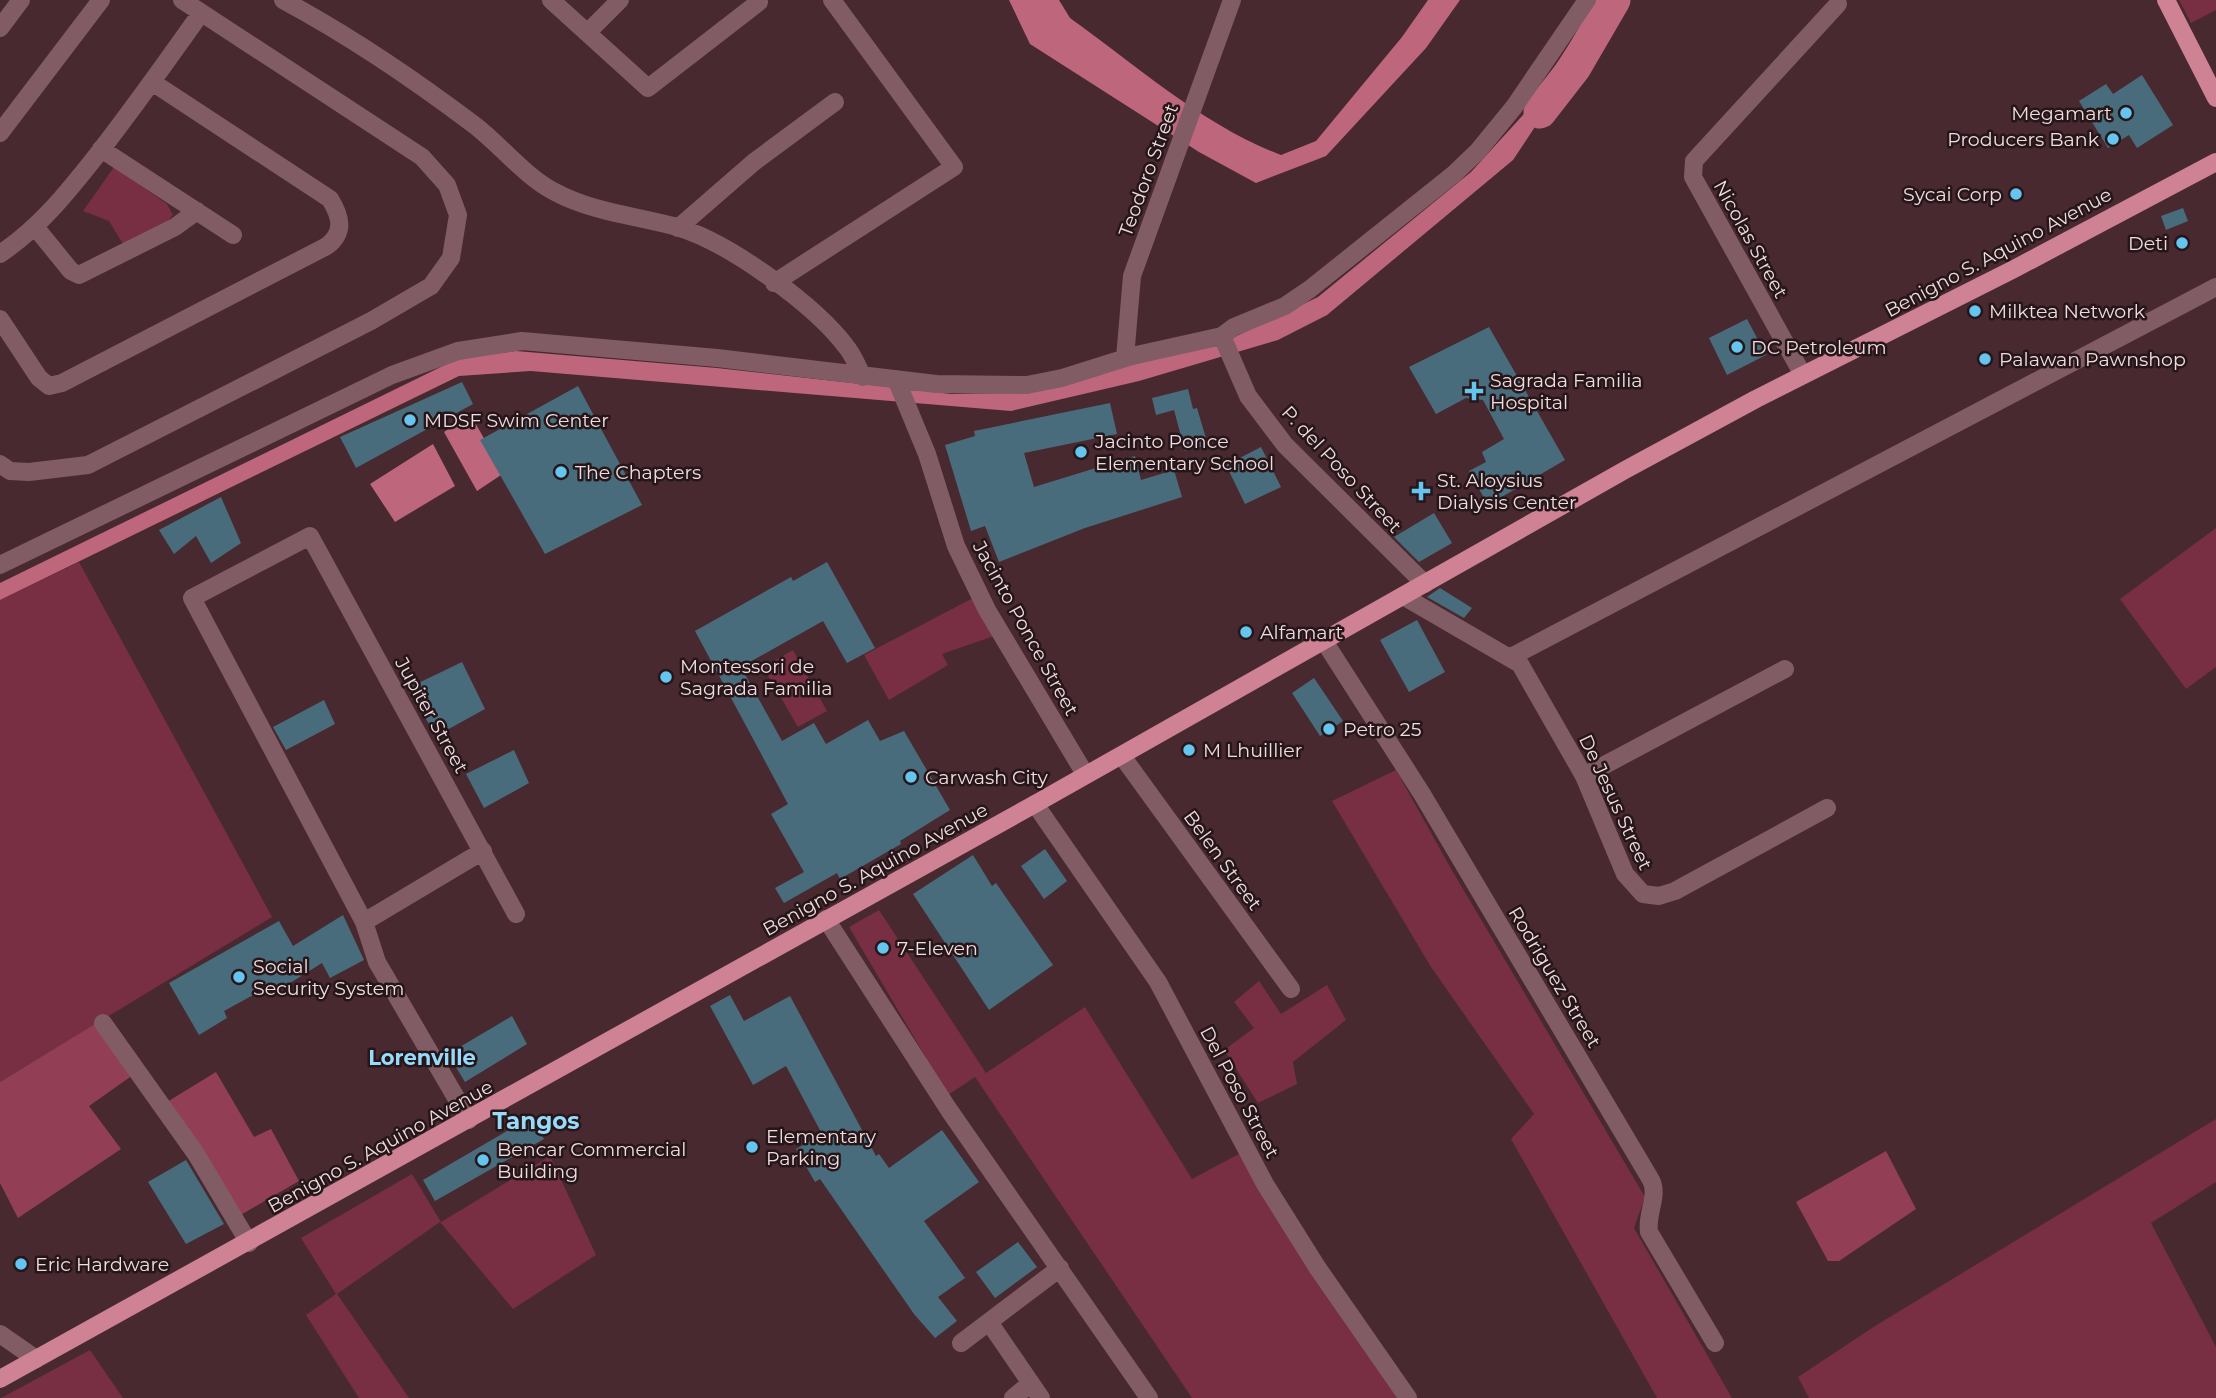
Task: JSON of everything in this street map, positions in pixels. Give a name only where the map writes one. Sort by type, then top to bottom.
[{"type":"main road","points":[[2166,0],[2216,97]]},
{"type":"main road","name":"Benigno S. Aquino Avenue","points":[[0,1379],[249,1243],[1085,774],[1122,756],[1625,470],[1803,375],[2014,270],[2216,162]]},
{"type":"street","points":[[0,27],[21,0]]},
{"type":"street","points":[[0,133],[101,0]]},
{"type":"street","points":[[3,471],[69,470],[109,455],[371,321],[431,286],[451,258],[458,215],[447,185],[422,157],[182,0]]},
{"type":"street","points":[[283,0],[345,33],[415,82],[476,126],[554,192],[590,206],[701,235],[738,255],[824,323],[848,349],[863,377]]},
{"type":"street","points":[[551,0],[648,88],[759,2],[757,0]]},
{"type":"street","points":[[587,33],[620,0]]},
{"type":"street","points":[[774,283],[949,173],[954,167],[832,0]]},
{"type":"street","name":"Teodoro Street","points":[[1125,358],[1132,276],[1231,0]]},
{"type":"street","points":[[0,565],[392,375],[458,351],[522,341],[717,358],[936,384],[1027,385],[1062,378],[1125,358],[1222,336],[1234,327],[1285,306],[1310,289],[1454,174],[1478,151],[1514,107],[1587,0]]},
{"type":"street","name":"Nicolas Street","points":[[1803,375],[1693,177],[1694,161],[1838,4]]},
{"type":"street","points":[[0,254],[36,228],[101,149],[201,12]]},
{"type":"street","points":[[0,319],[39,377],[49,386],[62,383],[337,239],[340,221],[330,199],[152,82]]},
{"type":"street","points":[[678,228],[754,162],[835,102]]},
{"type":"street","points":[[101,149],[233,235]]},
{"type":"street","points":[[36,228],[71,271],[79,275],[176,227],[197,211]]},
{"type":"street","points":[[1511,657],[2216,287]]},
{"type":"street","name":"P. del Poso Street","points":[[1222,336],[1248,396],[1285,445],[1425,584]]},
{"type":"street","name":"Jacinto Ponce Street","points":[[896,379],[927,454],[956,546],[987,610],[1085,774]]},
{"type":"street","name":"Jupiter Street","points":[[364,922],[192,598],[310,536],[516,914]]},
{"type":"street","name":"De Jesus Street","points":[[1403,596],[1511,657],[1527,673],[1584,776],[1625,874],[1634,886],[1651,895],[1675,891],[1827,808]]},
{"type":"street","name":"Rodriguez Street","points":[[1324,641],[1422,794],[1651,1180],[1654,1187],[1647,1220],[1649,1232],[1715,1343]]},
{"type":"street","points":[[1584,776],[1785,669]]},
{"type":"street","name":"Belen Street","points":[[1122,756],[1291,989]]},
{"type":"street","name":"Del Poso Street","points":[[1035,804],[1158,982],[1265,1184],[1317,1267],[1408,1398]]},
{"type":"street","points":[[469,1120],[377,962],[364,922],[483,851]]},
{"type":"street","points":[[826,919],[949,1110],[1149,1398]]},
{"type":"street","points":[[103,1023],[196,1154],[249,1243]]},
{"type":"street","points":[[961,1343],[1060,1268]]},
{"type":"street","points":[[989,1322],[1036,1391],[1013,1398]]},
{"type":"street","points":[[0,1334],[36,1359]]},
{"type":"shaded area","points":[[1009,0],[1059,0],[1070,18],[1172,94],[1225,128],[1281,155],[1316,141],[1402,37],[1428,0],[1460,0],[1426,48],[1326,156],[1256,183],[1199,152],[1030,44]]},
{"type":"shaded area","points":[[1598,0],[1619,0],[1513,160],[1327,315],[1278,340],[1139,381],[1011,411],[531,371],[459,376],[0,600],[0,583],[457,359],[516,351],[717,368],[951,394],[1009,393],[1218,345],[1318,297],[1471,172],[1523,115]]},
{"type":"shaded area","points":[[2179,0],[2216,0],[2216,10],[2191,23]]},
{"type":"shaded area","points":[[114,167],[167,204],[173,215],[168,221],[123,244],[109,221],[83,211]]},
{"type":"shaded area","points":[[470,414],[504,473],[477,491],[444,432]]},
{"type":"shaded area","points":[[433,444],[455,486],[395,522],[370,484]]},
{"type":"shaded area","points":[[2216,528],[2216,667],[2186,689],[2120,599]]},
{"type":"shaded area","points":[[79,562],[272,917],[0,1082],[0,600]]},
{"type":"shaded area","points":[[973,598],[994,636],[942,654],[948,665],[889,700],[864,655]]},
{"type":"shaded area","points":[[793,650],[827,711],[798,727],[763,667]]},
{"type":"shaded area","points":[[1396,770],[1450,867],[1645,1197],[1634,1228],[1732,1398],[1657,1398],[1511,1139],[1534,1114],[1431,967],[1332,801]]},
{"type":"shaded area","points":[[879,910],[986,1073],[1085,1007],[1192,1179],[1239,1154],[1258,1188],[1399,1398],[1192,1398],[975,1077],[948,1095],[849,927]]},
{"type":"shaded area","points":[[1259,981],[1281,1014],[1327,985],[1346,1020],[1293,1062],[1297,1084],[1258,1103],[1224,1050],[1254,1028],[1234,1002]]},
{"type":"shaded area","points":[[95,1024],[133,1075],[89,1106],[121,1149],[18,1218],[0,1183],[0,1082]]},
{"type":"shaded area","points":[[216,1072],[254,1137],[271,1129],[299,1181],[239,1216],[167,1102]]},
{"type":"shaded area","points":[[2216,1119],[2216,1182],[2151,1223],[2216,1347],[2216,1398],[1809,1398],[1798,1377],[1875,1326]]},
{"type":"shaded area","points":[[1886,1151],[1916,1209],[1839,1261],[1828,1261],[1796,1202]]},
{"type":"shaded area","points":[[550,1156],[596,1255],[513,1309],[440,1222],[337,1294],[409,1398],[359,1398],[306,1315],[336,1294],[301,1238],[412,1174],[441,1222]]},
{"type":"shaded area","points":[[90,1350],[123,1398],[1,1398]]},
{"type":"building","name":"Megamart","points":[[2142,75],[2173,125],[2137,148],[2129,135],[2108,148],[2079,101],[2106,84],[2113,94]]},
{"type":"building","points":[[2183,208],[2188,221],[2166,230],[2161,216]]},
{"type":"building","name":"DC Petroleum","points":[[1747,319],[1766,355],[1727,375],[1709,338]]},
{"type":"building","name":"Sagrada Familia Hospital","points":[[1489,327],[1565,460],[1488,505],[1469,471],[1486,462],[1482,452],[1504,439],[1483,400],[1466,398],[1436,414],[1409,367]]},
{"type":"building","name":"MDSF Swim Center","points":[[462,382],[473,404],[356,468],[340,437]]},
{"type":"building","name":"The Chapters","points":[[578,386],[642,505],[545,554],[480,440]]},
{"type":"building","points":[[1188,389],[1208,445],[1185,451],[1174,410],[1156,415],[1152,398]]},
{"type":"building","points":[[1110,403],[1117,434],[1024,453],[1034,487],[1135,456],[1141,480],[1174,470],[1182,497],[1085,528],[999,562],[985,526],[971,531],[945,445],[975,436],[974,431]]},
{"type":"building","points":[[1261,447],[1281,487],[1245,504],[1226,465]]},
{"type":"building","points":[[221,497],[241,543],[211,563],[196,536],[174,554],[159,530]]},
{"type":"building","points":[[1434,513],[1452,543],[1419,562],[1394,537]]},
{"type":"building","points":[[827,562],[875,648],[847,663],[823,621],[741,667],[782,741],[814,723],[826,744],[868,720],[880,741],[904,731],[950,810],[900,841],[901,844],[840,879],[837,873],[784,903],[775,888],[804,872],[771,814],[788,804],[695,631],[791,577],[793,581]]},
{"type":"building","points":[[1440,588],[1472,608],[1464,618],[1427,597]]},
{"type":"building","points":[[1417,620],[1445,672],[1409,692],[1380,640]]},
{"type":"building","points":[[462,662],[485,709],[436,736],[408,688]]},
{"type":"building","points":[[1314,678],[1343,721],[1320,736],[1292,693]]},
{"type":"building","points":[[324,700],[335,724],[286,750],[273,727]]},
{"type":"building","points":[[514,750],[529,783],[484,808],[466,774]]},
{"type":"building","points":[[1045,849],[1067,881],[1044,899],[1021,866]]},
{"type":"building","points":[[973,855],[992,886],[996,883],[1053,965],[989,1010],[913,894]]},
{"type":"building","name":"Social Security System","points":[[343,915],[364,960],[330,978],[322,963],[279,990],[275,983],[224,1011],[227,1018],[199,1035],[169,983],[279,921],[293,946]]},
{"type":"building","points":[[730,995],[744,1021],[790,996],[876,1156],[879,1154],[889,1168],[942,1130],[979,1182],[924,1221],[965,1278],[938,1297],[957,1321],[935,1338],[914,1314],[820,1179],[815,1182],[796,1149],[822,1134],[786,1066],[753,1085],[710,1006]]},
{"type":"building","points":[[512,1016],[527,1044],[465,1082],[448,1054]]},
{"type":"building","name":"Bencar Commercial Building","points":[[531,1117],[544,1139],[435,1201],[423,1180]]},
{"type":"building","points":[[186,1160],[224,1224],[186,1244],[148,1182]]},
{"type":"building","points":[[1018,1242],[1037,1267],[995,1298],[976,1272]]},
{"type":"waterway","points":[[1540,112],[1575,67],[1614,0]]},
{"type":"place","name":"Megamart","points":[[2126,113]]},
{"type":"place","name":"Producers Bank","points":[[2113,139]]},
{"type":"place","name":"Sycai Corp","points":[[2016,194]]},
{"type":"place","name":"Deti","points":[[2182,243]]},
{"type":"place","name":"Milktea Network","points":[[1975,311]]},
{"type":"place","name":"DC Petroleum","points":[[1737,347]]},
{"type":"place","name":"Palawan Pawnshop","points":[[1985,359]]},
{"type":"place","name":"Sagrada Familia Hospital","points":[[1474,391]]},
{"type":"place","name":"MDSF Swim Center","points":[[410,420]]},
{"type":"place","name":"Jacinto Ponce Elementary School","points":[[1081,452]]},
{"type":"place","name":"The Chapters","points":[[561,472]]},
{"type":"place","name":"St. Aloysius Dialysis Center","points":[[1421,491]]},
{"type":"place","name":"Alfamart","points":[[1246,632]]},
{"type":"place","name":"Montessori de Sagrada Familia","points":[[666,677]]},
{"type":"place","name":"Petro 25","points":[[1329,729]]},
{"type":"place","name":"M Lhuillier","points":[[1189,750]]},
{"type":"place","name":"Carwash City","points":[[911,777]]},
{"type":"place","name":"7-Eleven","points":[[883,948]]},
{"type":"place","name":"Social Security System","points":[[239,977]]},
{"type":"place","name":"Elementary Parking","points":[[752,1147]]},
{"type":"place","name":"Bencar Commercial Building","points":[[483,1160]]},
{"type":"place","name":"Eric Hardware","points":[[21,1264]]},
{"type":"district","name":"Lorenville","points":[[422,1058]]},
{"type":"district","name":"Tangos","points":[[536,1121]]}]
